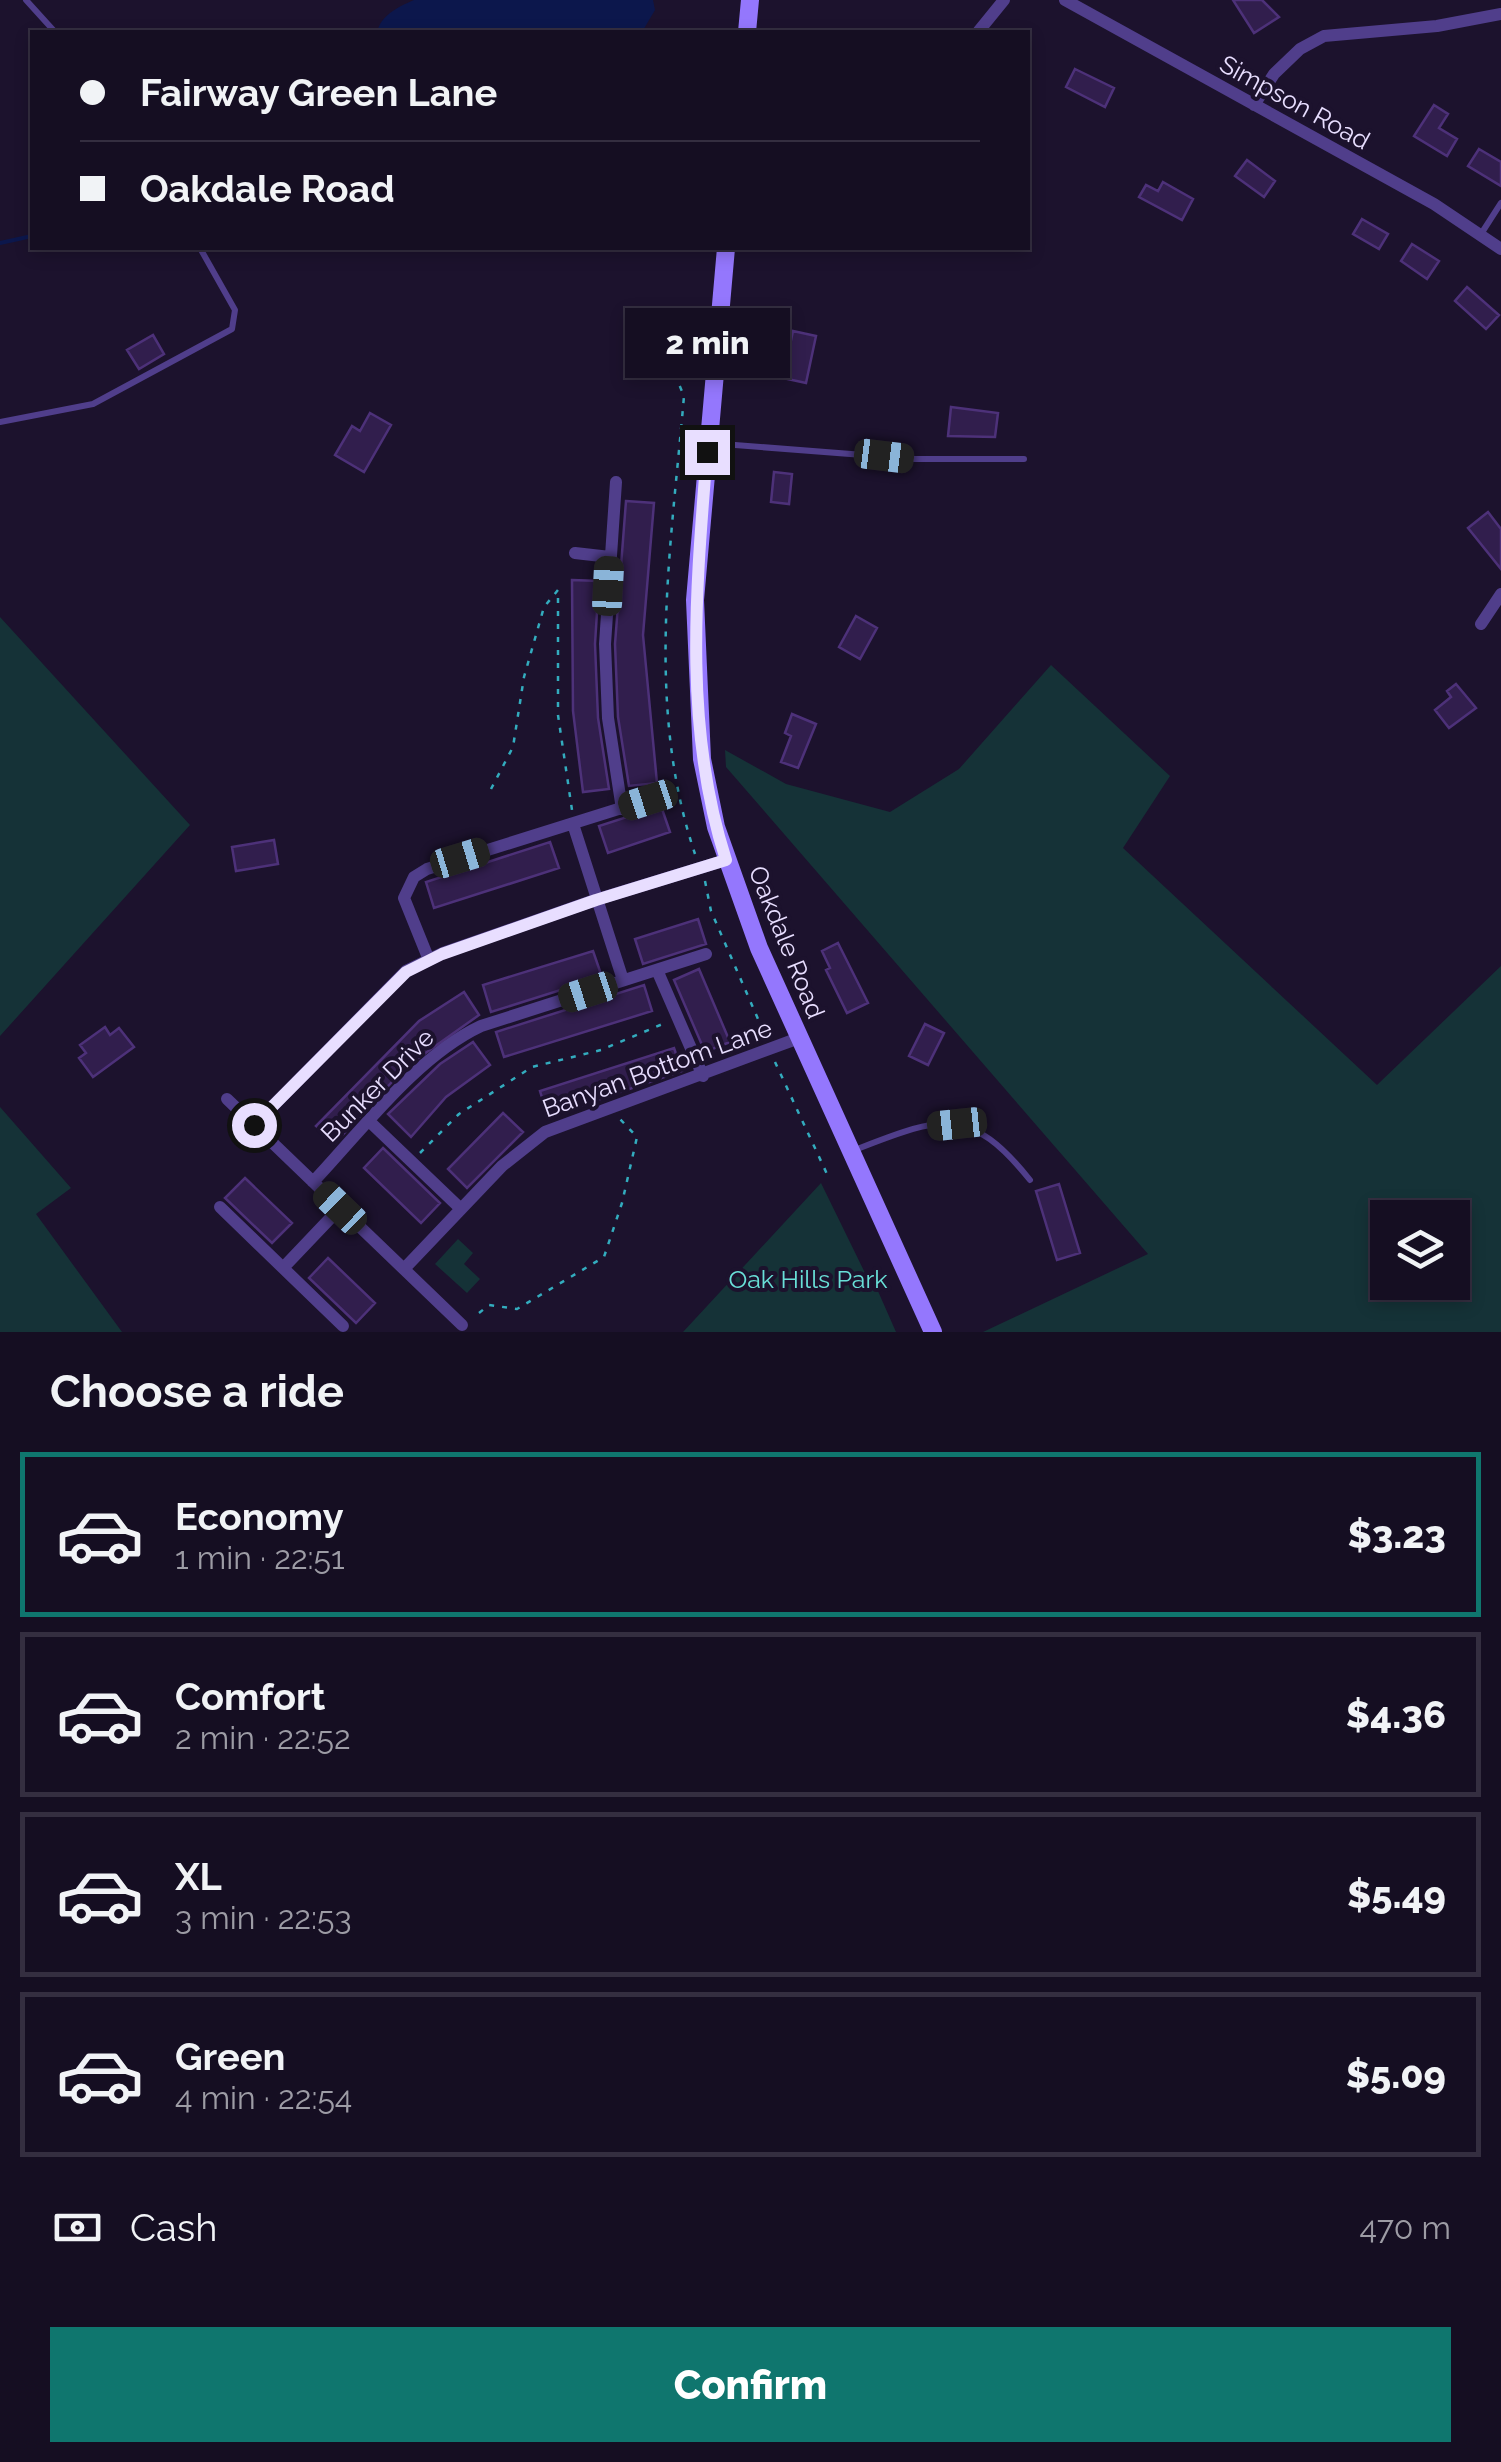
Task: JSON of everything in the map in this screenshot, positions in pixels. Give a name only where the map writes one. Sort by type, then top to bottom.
[{"type":"main road","points":[[747,30],[750,0]]},
{"type":"main road","name":"Oakdale Road","points":[[726,250],[695,600],[702,759],[726,860],[799,1038],[933,1332]]},
{"type":"street","points":[[980,30],[1004,0]]},
{"type":"street","name":"Simpson Road","points":[[1065,0],[1434,204],[1501,249]]},
{"type":"street","points":[[1254,105],[1274,74],[1300,49],[1324,36],[1437,26],[1501,14]]},
{"type":"street","points":[[616,482],[605,644],[608,718],[622,808]]},
{"type":"street","points":[[575,553],[610,557]]},
{"type":"street","points":[[1481,624],[1501,594]]},
{"type":"street","points":[[430,960],[404,898],[414,877],[572,818],[648,800]]},
{"type":"street","points":[[572,818],[623,980]]},
{"type":"street","points":[[254,1125],[406,972],[596,900],[726,860]]},
{"type":"street","name":"Bunker Drive","points":[[313,1182],[457,1038],[481,1026],[706,954]]},
{"type":"street","points":[[658,970],[703,1076]]},
{"type":"street","name":"Banyan Bottom Lane","points":[[404,1269],[502,1166],[545,1132],[799,1038]]},
{"type":"street","points":[[227,1099],[462,1325]]},
{"type":"street","points":[[370,1122],[461,1210]]},
{"type":"street","points":[[220,1207],[343,1326]]},
{"type":"street","points":[[282,1268],[340,1208]]},
{"type":"lane","points":[[26,0],[53,30]]},
{"type":"lane","points":[[1481,235],[1501,203]]},
{"type":"lane","points":[[0,422],[93,404],[232,329],[235,310],[201,250]]},
{"type":"lane","points":[[708,443],[915,460],[1024,460]]},
{"type":"lane","points":[[851,1151],[910,1129],[957,1124],[978,1128],[1003,1146],[1030,1180]]},
{"type":"path","points":[[689,352],[675,374],[684,396],[668,538],[665,708],[678,789],[696,859]]},
{"type":"path","points":[[491,789],[513,747],[516,715],[544,607],[558,590],[558,715],[572,818]]},
{"type":"path","points":[[704,880],[711,911],[827,1174]]},
{"type":"path","points":[[417,1156],[459,1114],[532,1067],[601,1050],[671,1020]]},
{"type":"path","points":[[479,1313],[490,1305],[517,1309],[604,1256],[622,1203],[636,1136],[617,1117]]},
{"type":"green space","points":[[0,617],[190,825],[0,1036]]},
{"type":"green space","points":[[1051,665],[1170,776],[1123,848],[1377,1085],[1501,966],[1501,1332],[983,1332],[1148,1254],[726,767],[725,750],[786,784],[890,812],[959,769]]},
{"type":"green space","points":[[0,1107],[71,1188],[36,1214],[122,1332],[0,1332]]},
{"type":"green space","name":"Oak Hills Park","points":[[821,1183],[866,1275],[870,1273],[896,1332],[683,1332]]},
{"type":"green space","points":[[458,1239],[473,1253],[464,1264],[480,1279],[467,1293],[435,1264]]},
{"type":"shaded area","points":[[414,0],[653,0],[655,10],[643,30],[378,30],[396,9]]},
{"type":"building","points":[[1233,0],[1262,0],[1279,17],[1254,33]]},
{"type":"building","points":[[1075,69],[1114,88],[1105,107],[1066,87]]},
{"type":"building","points":[[1434,105],[1448,114],[1439,128],[1457,139],[1447,156],[1414,136]]},
{"type":"building","points":[[1479,149],[1501,162],[1501,186],[1468,166]]},
{"type":"building","points":[[1247,160],[1275,181],[1264,197],[1235,176]]},
{"type":"building","points":[[1163,182],[1193,199],[1182,220],[1139,197],[1146,185],[1158,191]]},
{"type":"building","points":[[1362,219],[1388,234],[1379,249],[1353,234]]},
{"type":"building","points":[[1412,244],[1439,261],[1427,279],[1401,261]]},
{"type":"building","points":[[1467,287],[1499,315],[1486,329],[1455,301]]},
{"type":"building","points":[[793,331],[816,336],[806,383],[783,378]]},
{"type":"building","points":[[153,335],[164,354],[139,369],[127,350]]},
{"type":"building","points":[[951,407],[998,413],[995,437],[948,436]]},
{"type":"building","points":[[370,413],[391,425],[364,472],[335,455],[352,426],[360,431]]},
{"type":"building","points":[[774,472],[792,474],[789,504],[771,502]]},
{"type":"building","points":[[626,501],[654,503],[643,635],[657,783],[629,786],[618,717],[615,644]]},
{"type":"building","points":[[1488,512],[1501,529],[1501,569],[1468,528]]},
{"type":"building","points":[[572,580],[599,581],[595,644],[598,718],[609,789],[583,792],[573,711]]},
{"type":"building","points":[[856,616],[877,628],[860,659],[839,647]]},
{"type":"building","points":[[1456,684],[1476,708],[1449,728],[1435,710],[1451,697],[1447,691]]},
{"type":"building","points":[[792,714],[816,724],[798,768],[781,762],[791,736],[785,733]]},
{"type":"building","points":[[661,806],[670,832],[608,853],[599,826]]},
{"type":"building","points":[[274,840],[278,864],[236,871],[232,847]]},
{"type":"building","points":[[550,842],[559,868],[434,908],[426,882]]},
{"type":"building","points":[[698,919],[706,944],[643,964],[635,939]]},
{"type":"building","points":[[838,943],[868,1003],[847,1013],[826,970],[830,968],[822,951]]},
{"type":"building","points":[[593,951],[602,977],[491,1012],[483,985]]},
{"type":"building","points":[[699,969],[730,1042],[705,1052],[674,980]]},
{"type":"building","points":[[644,985],[652,1011],[504,1057],[496,1032]]},
{"type":"building","points":[[464,992],[479,1015],[406,1067],[335,1143],[316,1126],[419,1021]]},
{"type":"building","points":[[925,1024],[944,1033],[928,1065],[909,1056]]},
{"type":"building","points":[[105,1027],[110,1035],[119,1028],[134,1047],[93,1077],[79,1058],[86,1053],[80,1045]]},
{"type":"building","points":[[473,1042],[490,1065],[446,1097],[411,1137],[388,1114],[440,1064]]},
{"type":"building","points":[[674,1048],[682,1071],[548,1117],[540,1091]]},
{"type":"building","points":[[503,1113],[523,1132],[467,1188],[448,1169]]},
{"type":"building","points":[[383,1148],[440,1203],[421,1223],[364,1168]]},
{"type":"building","points":[[245,1178],[292,1223],[272,1243],[225,1198]]},
{"type":"building","points":[[1059,1184],[1080,1253],[1057,1260],[1036,1191]]},
{"type":"building","points":[[328,1258],[375,1303],[356,1323],[309,1278]]},
{"type":"waterway","points":[[0,243],[30,236]]},
{"type":"route","points":[[254,1125],[406,972],[442,954],[596,900],[726,860],[702,759],[695,657],[695,600],[707,452]]}]
